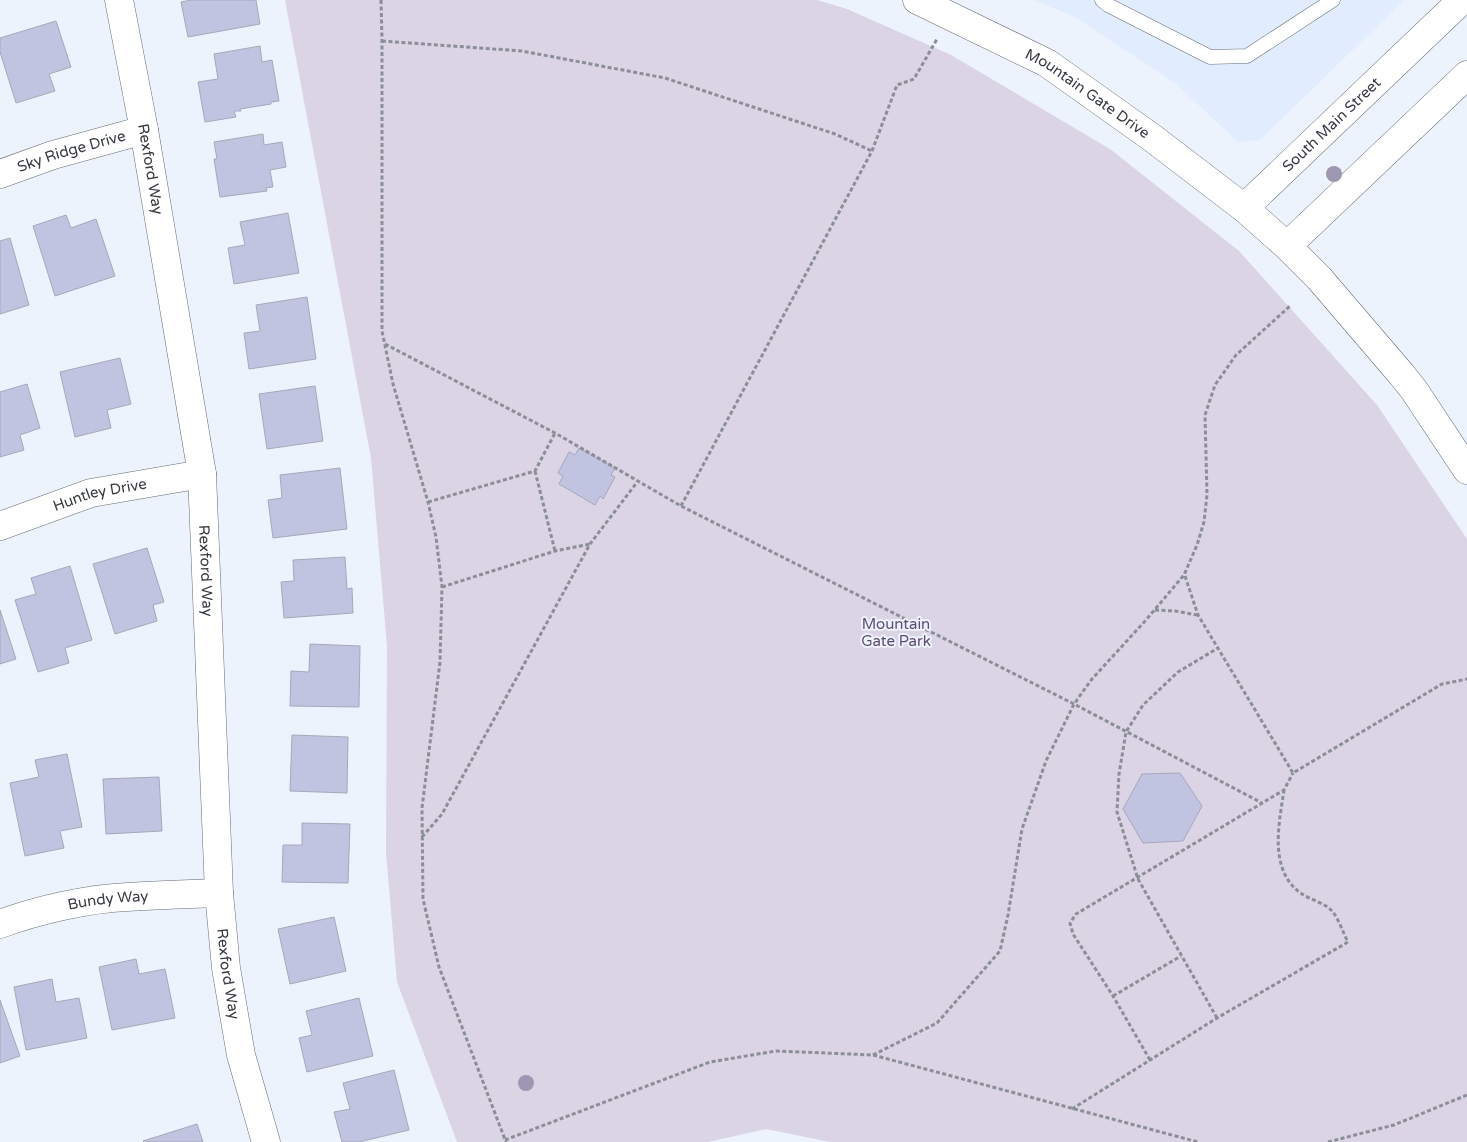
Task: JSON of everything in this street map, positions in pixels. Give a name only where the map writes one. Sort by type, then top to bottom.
[{"type":"street","name":"Rexford Way","points":[[119,0],[144,130],[202,474],[219,893],[226,968],[241,1055],[266,1142]]},
{"type":"street","name":"Mountain Gate Drive","points":[[917,0],[1047,64],[1151,137],[1244,208]]},
{"type":"street","name":"South Main Street","points":[[1244,208],[1462,0]]},
{"type":"street","points":[[1288,246],[1467,75]]},
{"type":"street","name":"Sky Ridge Drive","points":[[0,174],[53,155],[144,130]]},
{"type":"street","points":[[1244,208],[1288,246],[1324,284],[1414,390],[1467,470]]},
{"type":"street","name":"Huntley Drive","points":[[0,526],[91,493],[202,474]]},
{"type":"street","name":"Bundy Way","points":[[0,924],[16,918],[72,905],[116,898],[219,893]]},
{"type":"lane","points":[[1102,0],[1108,5],[1210,57],[1247,56],[1333,0]]},
{"type":"path","points":[[381,0],[382,330],[393,384],[428,502],[436,537],[442,587],[440,662],[422,808],[423,899],[439,967],[505,1141],[710,1062],[776,1051],[873,1055],[1198,1142]]},
{"type":"path","points":[[681,506],[872,151],[897,86],[914,79],[935,43],[948,14]]},
{"type":"path","points":[[382,41],[522,51],[665,78],[835,134],[872,151]]},
{"type":"path","points":[[873,1055],[937,1023],[1000,951],[1022,829],[1046,761],[1074,704],[1092,679],[1184,575],[1204,522],[1207,495],[1205,415],[1215,385],[1236,355],[1290,306]]},
{"type":"path","points":[[385,344],[555,433],[681,506],[1074,704],[1262,803]]},
{"type":"path","points":[[555,433],[534,471],[555,550]]},
{"type":"path","points":[[428,502],[534,471]]},
{"type":"path","points":[[422,838],[442,814],[590,544],[638,481]]},
{"type":"path","points":[[442,587],[555,550],[590,544]]},
{"type":"path","points":[[1184,575],[1198,615],[1292,773]]},
{"type":"path","points":[[1155,610],[1198,615]]},
{"type":"path","points":[[1217,1018],[1138,878],[1116,812],[1119,774],[1126,732],[1143,705],[1178,672],[1218,648]]},
{"type":"path","points":[[1071,1109],[1217,1018],[1348,942],[1332,910],[1300,893],[1286,876],[1279,856],[1278,829],[1284,790],[1292,773],[1442,684],[1467,679]]},
{"type":"path","points":[[1150,1060],[1113,996],[1073,934],[1070,923],[1076,914],[1284,790]]},
{"type":"path","points":[[1113,996],[1181,956]]},
{"type":"path","points":[[1328,1142],[1394,1125],[1467,1095]]},
{"type":"shaded area","points":[[1033,0],[1404,0],[1260,140],[1238,142],[1175,83],[1075,17]]},
{"type":"green space","name":"Mountain Gate Park","points":[[285,0],[817,0],[847,9],[951,55],[1110,149],[1239,251],[1377,405],[1467,539],[1467,1142],[830,1142],[766,1129],[708,1142],[457,1142],[397,982],[386,852],[387,646],[371,458]]},
{"type":"building","points":[[191,0],[256,0],[260,24],[188,37],[181,2]]},
{"type":"building","points":[[56,21],[71,67],[49,74],[55,91],[16,103],[0,52],[0,38]]},
{"type":"building","points":[[260,46],[262,62],[272,60],[279,101],[240,109],[241,111],[234,111],[236,117],[205,122],[198,82],[218,79],[214,54]]},
{"type":"building","points":[[263,134],[264,145],[282,142],[286,167],[270,170],[273,187],[266,188],[267,191],[220,197],[214,159],[217,159],[214,142]]},
{"type":"building","points":[[288,213],[299,273],[234,284],[228,248],[245,245],[240,222]]},
{"type":"building","points":[[66,215],[71,228],[96,219],[115,276],[55,296],[33,226]]},
{"type":"building","points":[[10,238],[29,305],[0,314],[0,241]]},
{"type":"building","points":[[307,297],[316,359],[249,369],[244,333],[260,331],[256,305]]},
{"type":"building","points":[[120,358],[131,404],[107,410],[111,428],[75,437],[60,372]]},
{"type":"building","points":[[27,384],[40,428],[20,435],[24,450],[0,457],[0,392]]},
{"type":"building","points":[[315,386],[323,441],[267,449],[259,394]]},
{"type":"building","points":[[579,448],[615,468],[611,475],[615,477],[603,499],[600,496],[595,505],[559,484],[563,476],[558,473],[569,452],[575,455]]},
{"type":"building","points":[[340,468],[347,529],[273,538],[268,500],[282,498],[280,475]]},
{"type":"building","points":[[147,548],[164,602],[153,605],[157,621],[115,634],[93,564]]},
{"type":"building","points":[[345,557],[347,589],[352,588],[353,613],[284,618],[281,582],[294,581],[293,560]]},
{"type":"building","points":[[70,566],[92,640],[65,648],[69,663],[38,672],[15,600],[36,594],[31,578]]},
{"type":"building","points":[[0,610],[16,659],[0,664]]},
{"type":"building","points":[[310,644],[360,646],[359,707],[290,706],[291,671],[309,672]]},
{"type":"building","points":[[292,735],[348,737],[347,793],[290,791]]},
{"type":"building","points":[[67,754],[82,827],[60,831],[64,848],[25,856],[10,783],[39,777],[35,760]]},
{"type":"building","points":[[1180,773],[1202,806],[1183,841],[1143,843],[1123,809],[1142,774]]},
{"type":"building","points":[[159,777],[162,831],[106,834],[103,779]]},
{"type":"building","points":[[302,823],[350,824],[348,883],[282,882],[283,845],[302,845]]},
{"type":"building","points":[[334,917],[346,971],[290,984],[278,929]]},
{"type":"building","points":[[136,959],[139,974],[165,969],[175,1018],[112,1030],[99,967]]},
{"type":"building","points":[[52,979],[56,1002],[79,998],[87,1038],[26,1050],[14,987]]},
{"type":"building","points":[[359,998],[373,1056],[307,1072],[299,1038],[312,1035],[306,1011]]},
{"type":"building","points":[[0,1000],[20,1056],[0,1063]]},
{"type":"building","points":[[394,1070],[409,1130],[359,1142],[342,1142],[334,1112],[350,1109],[343,1083]]},
{"type":"building","points":[[197,1124],[203,1142],[143,1141]]}]
